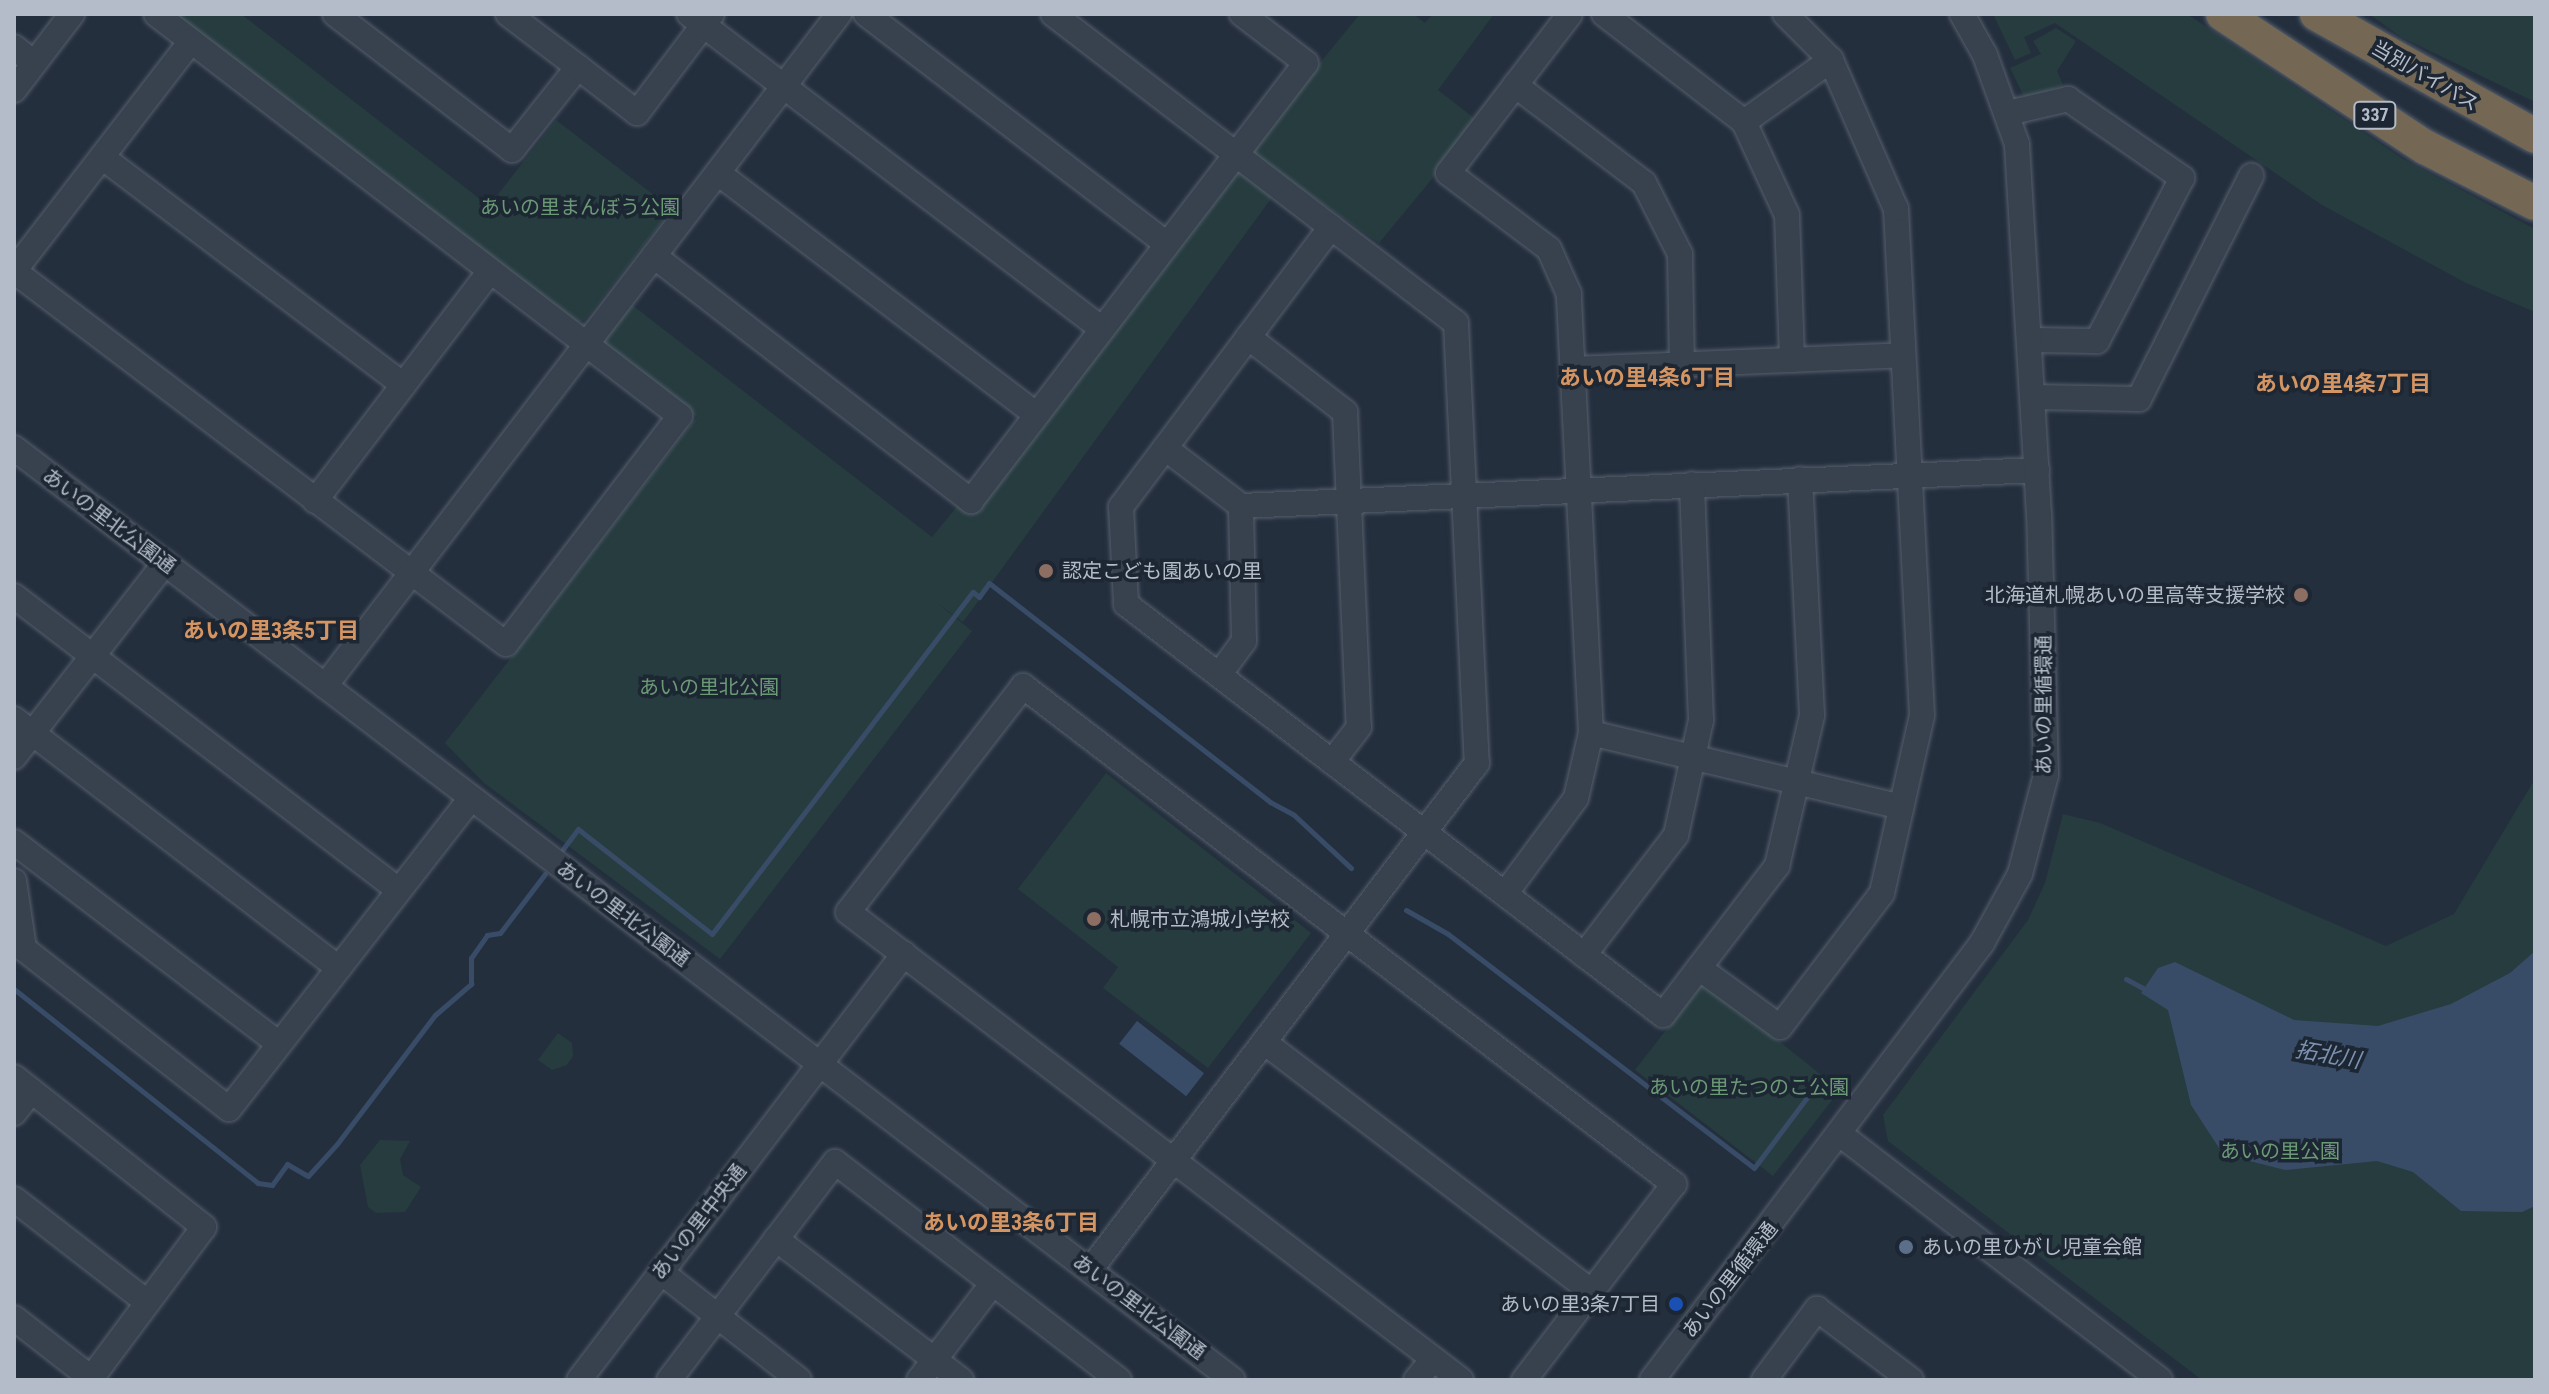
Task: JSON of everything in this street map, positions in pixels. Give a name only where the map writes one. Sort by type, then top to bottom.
[{"type":"highway","name":"337","points":[[2223,14],[2425,147],[2535,203]]},
{"type":"highway","name":"当別バイパス","points":[[2317,14],[2535,136]]},
{"type":"street","points":[[14,90],[72,14]]},
{"type":"street","points":[[156,14],[680,416],[506,644],[14,271],[191,41]]},
{"type":"street","points":[[335,14],[512,150],[578,67]]},
{"type":"street","points":[[508,14],[637,113],[702,18],[784,86],[1102,329]]},
{"type":"street","points":[[325,686],[839,14]]},
{"type":"street","points":[[866,14],[1167,244]]},
{"type":"street","points":[[1053,14],[1456,323],[1477,763],[1090,1270]]},
{"type":"street","points":[[654,256],[971,501],[1306,63],[1242,14]]},
{"type":"street","points":[[1505,894],[1576,798],[1591,733],[1569,294],[1549,249],[1448,173],[1570,14]]},
{"type":"street","points":[[1604,14],[1744,122],[1787,215],[1792,360]]},
{"type":"street","points":[[1699,968],[1780,1027],[1882,893],[1922,715],[1896,209],[1831,60],[1785,14]]},
{"type":"street","name":"あいの里循環通","points":[[1652,1380],[1841,1135],[1982,943],[2020,874],[2046,775],[2037,470],[2017,144],[2008,113],[1962,14]]},
{"type":"street","points":[[14,47],[34,63]]},
{"type":"street","points":[[1744,122],[1831,60]]},
{"type":"street","points":[[1515,85],[1644,183],[1680,254],[1682,365]]},
{"type":"street","points":[[2008,113],[2068,99],[2182,178],[2097,341],[2030,340]]},
{"type":"street","points":[[102,157],[403,385]]},
{"type":"street","points":[[718,173],[1037,415]]},
{"type":"street","points":[[2033,397],[2139,399],[2251,176]]},
{"type":"street","points":[[1331,227],[1121,507],[1126,604],[1663,1015],[1777,866],[1812,715],[1800,479]]},
{"type":"street","points":[[315,501],[490,271]]},
{"type":"street","points":[[1248,337],[1345,412],[1359,727],[1332,762]]},
{"type":"street","points":[[1573,369],[1903,355]]},
{"type":"street","name":"あいの里北公園通","points":[[14,448],[1090,1270],[1222,1377]]},
{"type":"street","points":[[1165,448],[1241,506],[1464,493],[2037,470]]},
{"type":"street","points":[[1584,955],[1676,835],[1701,720],[1692,484]]},
{"type":"street","points":[[1219,675],[1244,641],[1241,506]]},
{"type":"street","points":[[14,757],[23,726],[93,656],[165,563]]},
{"type":"street","points":[[14,596],[399,890]]},
{"type":"street","points":[[1461,1380],[848,912],[1023,686],[1674,1184],[1524,1380]]},
{"type":"street","points":[[23,726],[339,968]]},
{"type":"street","points":[[1591,733],[1901,807]]},
{"type":"street","points":[[14,881],[24,949],[229,1109],[471,798]]},
{"type":"street","points":[[14,842],[279,1044]]},
{"type":"street","name":"あいの里中央通","points":[[579,1380],[904,954]]},
{"type":"street","points":[[1264,1042],[1592,1292]]},
{"type":"street","points":[[14,1113],[23,1084],[204,1227],[90,1379],[14,1318]]},
{"type":"street","points":[[1841,1135],[2160,1380]]},
{"type":"street","points":[[669,1380],[835,1162],[1119,1380]]},
{"type":"street","points":[[14,1199],[147,1302]]},
{"type":"street","points":[[776,1239],[961,1380]]},
{"type":"street","points":[[661,1272],[799,1380]]},
{"type":"street","points":[[919,1380],[993,1283]]},
{"type":"street","points":[[1764,1380],[1817,1309],[1911,1380]]},
{"type":"street","points":[[1416,1380],[1433,1359]]},
{"type":"green space","name":"あいの里まんぼう公園","points":[[172,14],[241,14],[489,206],[556,120],[672,209],[585,320],[573,323]]},
{"type":"green space","name":"あいの里北公園","points":[[1360,14],[1413,14],[1425,23],[1433,14],[1494,14],[1438,90],[1479,122],[1379,243],[1286,178],[963,622],[937,603],[972,631],[720,959],[484,783],[445,743],[697,417],[583,329],[614,291],[932,537]]},
{"type":"green space","points":[[1993,14],[2187,14],[2403,159],[2535,229],[2535,312],[2466,283],[2322,205],[2055,23],[2024,37],[2031,53],[2015,60]]},
{"type":"green space","points":[[2369,14],[2535,14],[2535,102],[2401,37]]},
{"type":"green space","points":[[2056,28],[2076,41],[2057,71],[2063,85],[2025,99],[2010,68],[2041,54],[2033,41]]},
{"type":"green space","points":[[1106,773],[1311,933],[1208,1068],[1103,988],[1118,967],[1018,889]]},
{"type":"green space","name":"あいの里公園","points":[[2535,779],[2535,1380],[2202,1380],[1888,1141],[1883,1115],[2028,920],[2045,883],[2063,814],[2100,823],[2386,946],[2454,914]]},
{"type":"green space","name":"あいの里たつのこ公園","points":[[1700,986],[1713,988],[1840,1090],[1773,1176],[1635,1070]]},
{"type":"green space","points":[[558,1033],[572,1043],[573,1056],[567,1065],[552,1070],[538,1060]]},
{"type":"green space","points":[[380,1140],[410,1141],[400,1159],[403,1175],[421,1187],[405,1212],[376,1213],[368,1207],[360,1165]]},
{"type":"water","points":[[2535,951],[2535,1206],[2522,1212],[2461,1211],[2413,1172],[2377,1161],[2285,1170],[2234,1157],[2219,1148],[2191,1105],[2168,1010],[2141,993],[2158,968],[2175,962],[2294,1020],[2378,1026],[2451,1004],[2510,973]]},
{"type":"water","points":[[1137,1021],[1204,1073],[1186,1096],[1119,1044]]},
{"type":"waterway","points":[[563,849],[578,829],[712,934],[973,592],[979,597],[989,583],[1270,802],[1294,815],[1351,868]]},
{"type":"waterway","points":[[14,989],[258,1183],[272,1185],[287,1164],[308,1176],[337,1144],[435,1015],[471,984],[471,958],[487,935],[500,933],[545,874]]},
{"type":"waterway","points":[[1406,910],[1448,934],[1754,1168],[1820,1080]]},
{"type":"waterway","name":"拓北川","points":[[2126,979],[2150,992]]},
{"type":"place","name":"認定こども園あいの里","points":[[1046,571]]},
{"type":"place","name":"北海道札幌あいの里高等支援学校","points":[[2301,595]]},
{"type":"place","name":"札幌市立鴻城小学校","points":[[1094,919]]},
{"type":"place","name":"あいの里ひがし児童会館","points":[[1906,1247]]},
{"type":"place","name":"あいの里3条7丁目","points":[[1676,1304]]},
{"type":"district","name":"あいの里4条6丁目","points":[[1647,378]]},
{"type":"district","name":"あいの里4条7丁目","points":[[2343,384]]},
{"type":"district","name":"あいの里3条5丁目","points":[[271,631]]},
{"type":"district","name":"あいの里3条6丁目","points":[[1011,1223]]}]
